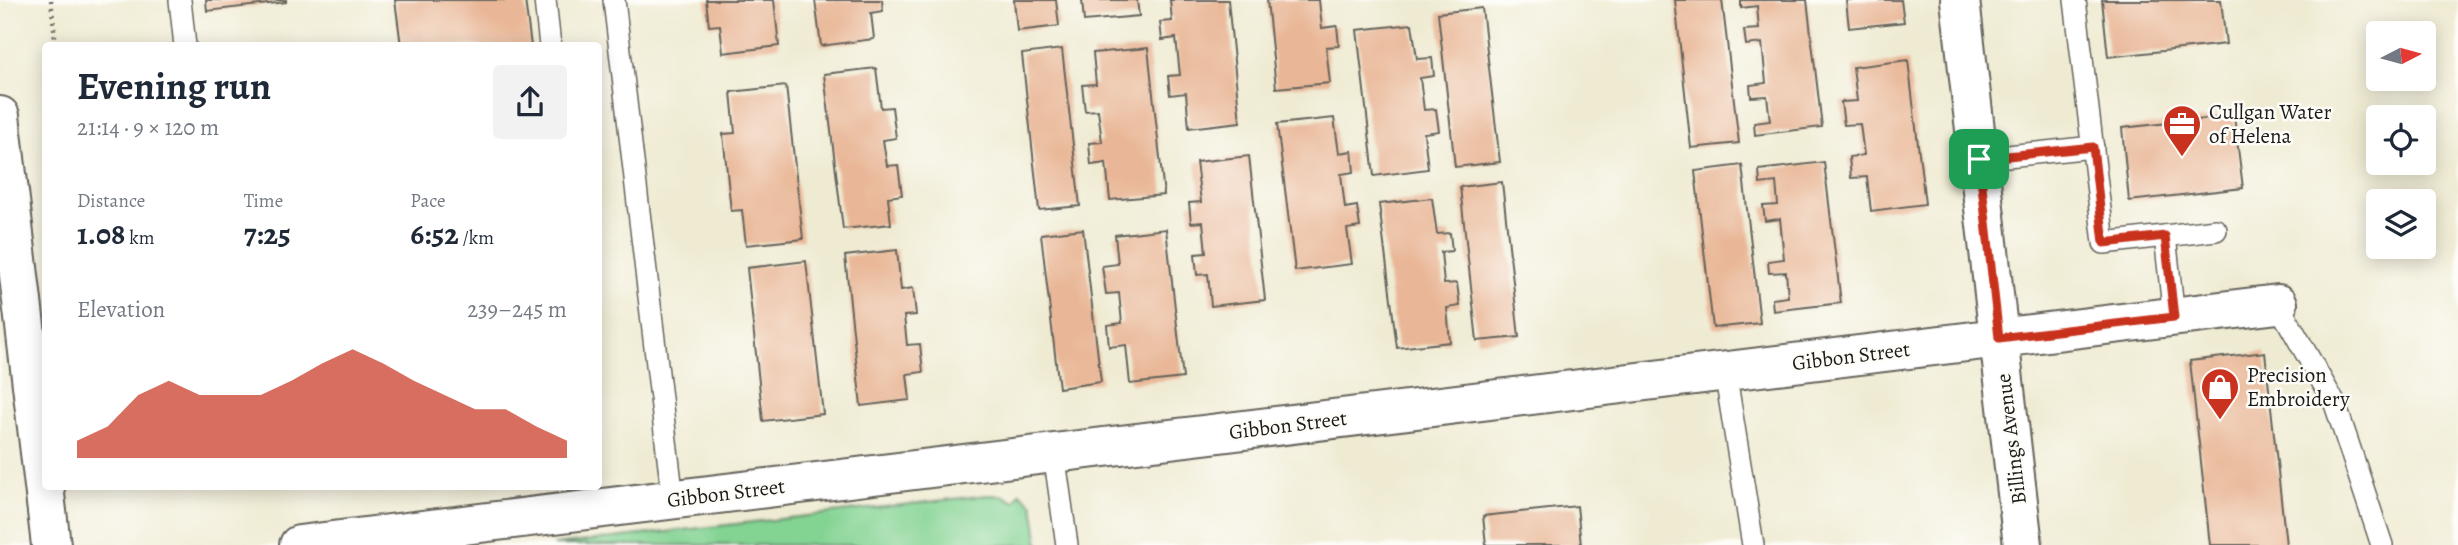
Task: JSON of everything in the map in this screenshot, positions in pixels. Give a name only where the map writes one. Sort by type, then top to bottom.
[{"type":"main road","name":"Billings Avenue","points":[[1960,0],[2023,545]]},
{"type":"main road","points":[[0,116],[42,469]]},
{"type":"main road","name":"Gibbon Street","points":[[299,545],[2278,304]]},
{"type":"main road","points":[[44,490],[51,545]]},
{"type":"lane","points":[[180,0],[185,42]]},
{"type":"lane","points":[[545,0],[550,42]]},
{"type":"lane","points":[[614,0],[673,500]]},
{"type":"lane","points":[[2075,0],[2104,243],[2216,230]]},
{"type":"lane","points":[[1979,159],[2093,147]]},
{"type":"lane","points":[[2165,236],[2174,317]]},
{"type":"lane","points":[[2278,304],[2335,404],[2382,545]]},
{"type":"lane","points":[[1725,371],[1753,545]]},
{"type":"lane","points":[[1054,453],[1067,545]]},
{"type":"path","points":[[51,0],[56,42]]},
{"type":"green space","points":[[1020,493],[1033,504],[1039,545],[553,545],[988,495],[1004,496],[1015,502]]},
{"type":"building","points":[[206,0],[286,0],[286,2],[207,11]]},
{"type":"building","points":[[395,0],[525,0],[530,42],[400,42]]},
{"type":"building","points":[[706,0],[774,0],[779,46],[723,53],[720,25],[709,26]]},
{"type":"building","points":[[815,0],[882,0],[883,11],[871,13],[874,39],[821,46]]},
{"type":"building","points":[[1014,0],[1056,0],[1059,26],[1017,31]]},
{"type":"building","points":[[1082,0],[1137,0],[1139,16],[1084,21]]},
{"type":"building","points":[[1170,0],[1228,0],[1240,122],[1189,128],[1186,93],[1170,95],[1168,76],[1180,75],[1176,38],[1162,40],[1160,22],[1172,21]]},
{"type":"building","points":[[1267,0],[1319,0],[1322,28],[1337,26],[1339,46],[1326,47],[1330,83],[1276,88]]},
{"type":"building","points":[[1675,0],[1722,0],[1739,143],[1691,148]]},
{"type":"building","points":[[1741,0],[1807,0],[1822,127],[1755,135],[1754,123],[1770,121],[1767,96],[1751,97],[1750,85],[1766,83],[1762,43],[1746,45],[1744,30],[1759,29],[1757,6],[1741,8]]},
{"type":"building","points":[[1846,0],[1901,0],[1904,22],[1849,28]]},
{"type":"building","points":[[2102,0],[2221,0],[2226,44],[2108,57]]},
{"type":"building","points":[[1482,8],[1500,162],[1455,167],[1438,13]]},
{"type":"building","points":[[1412,24],[1417,59],[1432,58],[1434,76],[1420,78],[1424,110],[1436,109],[1439,131],[1424,133],[1428,169],[1374,176],[1357,30]]},
{"type":"building","points":[[1148,48],[1164,195],[1110,200],[1106,163],[1091,165],[1089,143],[1102,142],[1098,110],[1085,111],[1082,85],[1096,84],[1093,53]]},
{"type":"building","points":[[1062,49],[1080,206],[1039,210],[1022,54]]},
{"type":"building","points":[[1908,60],[1925,204],[1871,211],[1867,177],[1851,178],[1849,157],[1864,155],[1860,124],[1844,125],[1841,102],[1857,101],[1853,67]]},
{"type":"building","points":[[876,68],[881,108],[892,107],[896,138],[883,140],[887,166],[898,165],[902,195],[888,197],[891,224],[843,229],[824,74]]},
{"type":"building","points":[[786,86],[803,239],[746,245],[742,210],[731,211],[723,134],[735,133],[731,92]]},
{"type":"building","name":"Cullgan Water of Helena","points":[[2234,116],[2243,188],[2129,201],[2122,128]]},
{"type":"building","points":[[1334,118],[1339,153],[1352,151],[1354,172],[1341,174],[1345,208],[1357,206],[1360,227],[1347,229],[1352,264],[1295,271],[1277,124]]},
{"type":"building","points":[[1249,156],[1265,300],[1211,306],[1208,274],[1197,275],[1195,254],[1206,253],[1203,222],[1191,223],[1189,203],[1201,202],[1196,162]]},
{"type":"building","points":[[1824,162],[1841,303],[1773,311],[1772,299],[1788,297],[1786,272],[1769,273],[1768,261],[1784,259],[1780,219],[1765,221],[1763,206],[1778,205],[1776,182],[1760,184],[1759,170]]},
{"type":"building","points":[[1742,165],[1760,323],[1713,328],[1695,171]]},
{"type":"building","points":[[1502,182],[1519,337],[1477,341],[1460,187]]},
{"type":"building","points":[[1432,198],[1437,234],[1450,233],[1452,251],[1441,252],[1444,284],[1457,283],[1460,306],[1447,308],[1450,342],[1397,348],[1379,204]]},
{"type":"building","points":[[1083,229],[1101,382],[1059,388],[1041,234]]},
{"type":"building","points":[[1166,229],[1183,378],[1130,384],[1126,345],[1109,347],[1107,325],[1122,323],[1119,293],[1106,294],[1102,266],[1118,264],[1115,235]]},
{"type":"building","points":[[897,250],[901,290],[913,288],[916,315],[904,316],[907,345],[920,344],[923,372],[907,374],[910,400],[861,406],[845,256]]},
{"type":"building","points":[[806,261],[823,414],[763,421],[747,268]]},
{"type":"building","points":[[2265,352],[2286,545],[2210,545],[2190,361]]},
{"type":"building","points":[[1577,506],[1581,545],[1486,545],[1483,516]]},
{"type":"place","name":"Cullgan Water of Helena","points":[[2182,158]]},
{"type":"place","name":"Precision Embroidery","points":[[2220,421]]},
{"type":"route","points":[[2093,147],[2104,243],[2165,236],[2174,317],[1999,338],[1979,159],[2093,147]]}]
